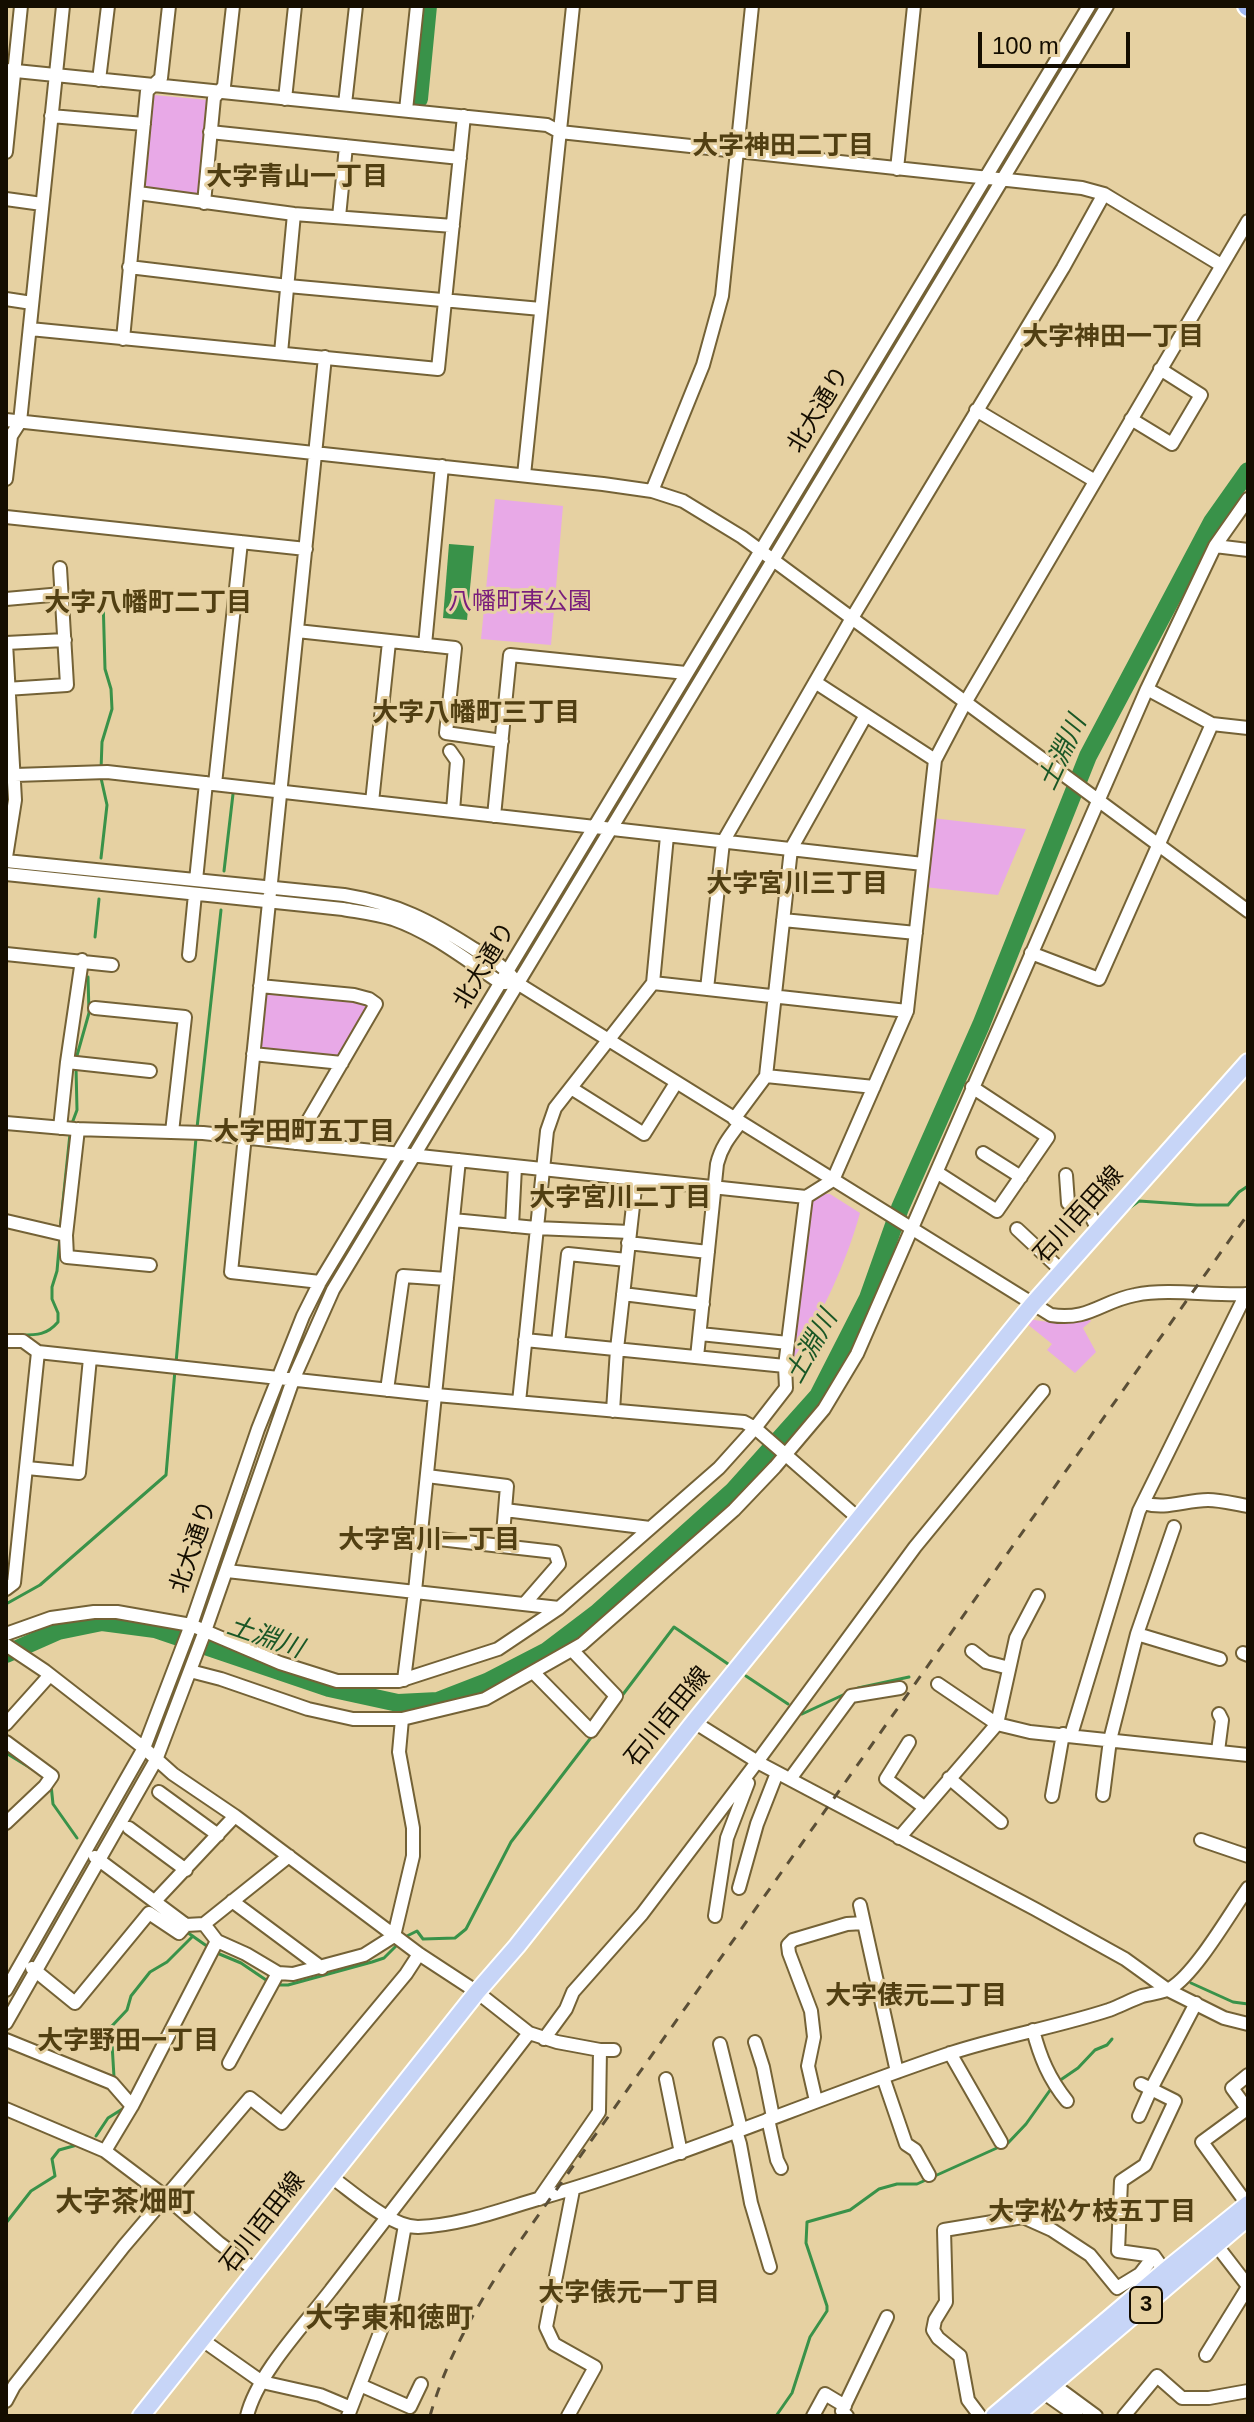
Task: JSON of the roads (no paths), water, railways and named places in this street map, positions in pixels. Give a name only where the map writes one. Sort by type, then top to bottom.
[{"type":"main road","name":"石川百田線","points":[[141,2416],[477,1992],[1032,1305],[1248,1062]]},
{"type":"main road","name":"3","points":[[1213,2240],[1248,2204]]},
{"type":"main road","name":"3","points":[[994,2416],[1042,2384],[1213,2240],[1248,2217]]},
{"type":"main road","name":"3","points":[[1015,2416],[1042,2384]]},
{"type":"street","points":[[6,152],[10,71],[21,6]]},
{"type":"street","points":[[6,479],[11,436],[20,422],[63,6]]},
{"type":"street","points":[[99,80],[108,6]]},
{"type":"street","points":[[123,339],[147,91],[161,78],[169,6]]},
{"type":"street","points":[[204,203],[214,98],[224,86],[233,6]]},
{"type":"street","points":[[285,99],[295,6]]},
{"type":"street","points":[[345,104],[356,6]]},
{"type":"street","points":[[406,110],[417,6]]},
{"type":"street","points":[[524,475],[573,6]]},
{"type":"street","points":[[652,491],[703,365],[726,270],[752,6]]},
{"type":"street","points":[[897,169],[914,6]]},
{"type":"street","name":"北大通り","points":[[6,1990],[144,1748],[278,1378],[320,1282],[1089,6]]},
{"type":"street","points":[[6,2023],[156,1760],[205,1633],[293,1380],[333,1290],[1107,6]]},
{"type":"street","points":[[10,71],[547,125],[560,132],[1082,188],[1104,194],[1221,265]]},
{"type":"street","points":[[51,116],[144,124]]},
{"type":"street","points":[[30,329],[438,369],[464,116]]},
{"type":"street","points":[[210,132],[460,158]]},
{"type":"street","points":[[339,217],[346,146]]},
{"type":"street","points":[[138,193],[294,214],[453,226]]},
{"type":"street","points":[[707,989],[723,842],[1104,194]]},
{"type":"street","points":[[6,199],[42,204]]},
{"type":"street","points":[[281,353],[294,214]]},
{"type":"street","points":[[6,1123],[70,1129],[203,1133],[806,1197],[833,1180],[907,1011],[935,760],[965,703],[1248,221]]},
{"type":"street","points":[[129,267],[288,286],[541,309]]},
{"type":"street","points":[[6,299],[32,303]]},
{"type":"street","points":[[320,1282],[231,1272],[325,357]]},
{"type":"street","points":[[1131,419],[1172,444],[1201,395],[1160,369]]},
{"type":"street","points":[[976,410],[1095,481]]},
{"type":"street","points":[[6,420],[524,475],[652,491],[683,501],[714,518],[760,551],[1248,911]]},
{"type":"street","points":[[425,645],[442,466]]},
{"type":"street","points":[[191,1669],[353,1719],[402,1719],[485,1699],[582,1644],[734,1510],[824,1409],[857,1354],[1147,689],[1215,546],[1248,499]]},
{"type":"street","points":[[6,517],[306,549]]},
{"type":"street","points":[[1234,517],[1248,518]]},
{"type":"street","points":[[196,880],[241,542]]},
{"type":"street","points":[[1215,546],[1248,550]]},
{"type":"street","points":[[8,688],[67,685],[60,568]]},
{"type":"street","points":[[6,599],[62,594]]},
{"type":"street","points":[[297,631],[455,648],[446,733],[502,741]]},
{"type":"street","points":[[65,640],[6,643],[15,775],[15,800],[6,859],[374,900],[408,911],[439,926],[509,971],[517,983],[1051,1315],[1068,1318],[1133,1295],[1247,1294],[1143,1503],[1067,1734],[1052,1796]]},
{"type":"street","points":[[372,802],[389,642]]},
{"type":"street","points":[[494,816],[510,655],[686,673]]},
{"type":"street","points":[[815,682],[935,760]]},
{"type":"street","points":[[1147,689],[1212,724],[1248,728]]},
{"type":"street","points":[[697,1357],[719,1154],[766,1076],[791,849],[866,715]]},
{"type":"street","points":[[1031,953],[1099,979],[1212,724]]},
{"type":"street","points":[[450,751],[457,761],[453,811]]},
{"type":"street","points":[[15,775],[107,772],[923,864]]},
{"type":"street","points":[[519,1402],[547,1131],[555,1108],[653,983],[667,836]]},
{"type":"street","points":[[6,874],[343,909],[393,920],[440,941],[501,983],[517,983]]},
{"type":"street","points":[[189,955],[195,894]]},
{"type":"street","points":[[783,920],[916,933]]},
{"type":"street","points":[[6,954],[112,965]]},
{"type":"street","points":[[82,960],[67,1062],[70,1129],[61,1234],[67,1257],[150,1265]]},
{"type":"street","points":[[653,983],[907,1011]]},
{"type":"street","points":[[260,986],[354,995],[376,1004],[295,1143]]},
{"type":"street","points":[[95,1008],[185,1017],[172,1132]]},
{"type":"street","points":[[253,1054],[342,1063]]},
{"type":"street","points":[[67,1062],[150,1071]]},
{"type":"street","points":[[766,1076],[874,1087]]},
{"type":"street","points":[[571,1088],[644,1134],[676,1083]]},
{"type":"street","points":[[938,1173],[997,1211],[1048,1137],[972,1087]]},
{"type":"street","points":[[983,1153],[1021,1177]]},
{"type":"street","points":[[404,1680],[459,1160]]},
{"type":"street","points":[[512,1226],[515,1167]]},
{"type":"street","points":[[1066,1175],[1068,1203],[1091,1216],[1098,1230]]},
{"type":"street","points":[[613,1411],[636,1179]]},
{"type":"street","points":[[6,1634],[51,1618],[117,1612],[190,1627],[280,1663],[337,1681],[404,1680],[498,1649],[559,1608],[719,1468],[757,1430],[786,1388],[785,1366],[806,1197]]},
{"type":"street","points":[[453,1220],[629,1237],[708,1252]]},
{"type":"street","points":[[6,1221],[61,1234]]},
{"type":"street","points":[[1017,1229],[1062,1271]]},
{"type":"street","points":[[558,1343],[568,1254],[627,1260]]},
{"type":"street","points":[[387,1390],[403,1276],[447,1279]]},
{"type":"street","points":[[623,1294],[703,1304]]},
{"type":"street","points":[[700,1334],[788,1343]]},
{"type":"street","points":[[525,1340],[785,1366]]},
{"type":"street","points":[[6,1341],[23,1341],[38,1352],[90,1358],[436,1395],[744,1422],[784,1452],[858,1518]]},
{"type":"street","points":[[6,1589],[14,1583],[38,1352]]},
{"type":"street","points":[[27,1468],[79,1473],[90,1358]]},
{"type":"street","points":[[544,2039],[566,2009],[573,1992],[642,1914],[759,1763],[907,1557],[1043,1391]]},
{"type":"street","points":[[427,1476],[507,1486],[502,1546]]},
{"type":"street","points":[[1143,1503],[1172,1506],[1206,1500],[1248,1506]]},
{"type":"street","points":[[505,1510],[650,1528]]},
{"type":"street","points":[[1103,1795],[1110,1740],[1137,1634],[1174,1527]]},
{"type":"street","points":[[421,1537],[555,1552],[559,1564],[526,1602]]},
{"type":"street","points":[[227,1571],[559,1608]]},
{"type":"street","points":[[899,1838],[997,1724],[1016,1638],[1038,1596]]},
{"type":"street","points":[[1137,1634],[1220,1659]]},
{"type":"street","points":[[6,1645],[156,1760],[529,2033],[544,2039],[614,2050]]},
{"type":"street","points":[[534,1673],[591,1731],[616,1696],[572,1650]]},
{"type":"street","points":[[972,1651],[986,1662],[1009,1668]]},
{"type":"street","points":[[6,1724],[49,1676]]},
{"type":"street","points":[[938,1684],[997,1724],[1030,1732],[1248,1755]]},
{"type":"street","points":[[790,1779],[851,1696],[900,1688]]},
{"type":"street","points":[[1218,1751],[1222,1720],[1219,1714]]},
{"type":"street","points":[[214,1946],[246,1954],[278,1973],[293,1974],[364,1955],[394,1936],[413,1856],[413,1828],[399,1752],[402,1719]]},
{"type":"street","points":[[694,1722],[777,1773],[1125,1959],[1168,1990],[1224,2018],[1248,2024]]},
{"type":"street","points":[[909,1742],[886,1779],[924,1807]]},
{"type":"street","points":[[6,1823],[49,1781],[28,1756],[7,1745]]},
{"type":"street","points":[[715,1916],[727,1838],[746,1786],[759,1763]]},
{"type":"street","points":[[739,1888],[757,1824],[777,1773]]},
{"type":"street","points":[[949,1778],[1001,1822]]},
{"type":"street","points":[[159,1792],[218,1835]]},
{"type":"street","points":[[155,1901],[235,1816]]},
{"type":"street","points":[[129,1828],[186,1870]]},
{"type":"street","points":[[1201,1840],[1248,1856]]},
{"type":"street","points":[[86,1851],[155,1901],[184,1928]]},
{"type":"street","points":[[23,1962],[75,2003],[149,1913],[179,1933],[184,1928],[204,1924],[289,1856]]},
{"type":"street","points":[[330,2176],[386,2217],[415,2227],[490,2216],[573,2190],[950,2053],[1108,2010],[1168,1990],[1185,1978],[1248,1888]]},
{"type":"street","points":[[232,1901],[322,1968]]},
{"type":"street","points":[[860,1905],[897,2072]]},
{"type":"street","points":[[816,2101],[808,2066],[814,2037],[811,2011],[788,1945],[793,1940],[847,1924],[864,1923]]},
{"type":"street","points":[[204,1924],[214,1946]]},
{"type":"street","points":[[105,2151],[132,2106],[214,1946]]},
{"type":"street","points":[[6,2401],[27,2369],[124,2246],[250,2098],[282,2123],[406,1974],[419,1954]]},
{"type":"street","points":[[229,2063],[278,1973]]},
{"type":"street","points":[[1139,2116],[1146,2086],[1196,2003]]},
{"type":"street","points":[[1033,2030],[1041,2061],[1067,2101]]},
{"type":"street","points":[[247,2416],[262,2382],[529,2033]]},
{"type":"street","points":[[6,2040],[112,2083],[132,2106]]},
{"type":"street","points":[[755,2042],[763,2067],[777,2160],[781,2168]]},
{"type":"street","points":[[720,2044],[751,2203],[770,2267]]},
{"type":"street","points":[[539,2199],[599,2112],[600,2050]]},
{"type":"street","points":[[950,2053],[1001,2142]]},
{"type":"street","points":[[1248,2075],[1232,2088],[1247,2109],[1202,2142],[1248,2204]]},
{"type":"street","points":[[883,2077],[906,2144],[915,2150],[929,2175]]},
{"type":"street","points":[[666,2079],[681,2153]]},
{"type":"street","points":[[1146,2086],[1175,2101],[1145,2165],[1121,2181],[1118,2251],[1154,2256],[1169,2276]]},
{"type":"street","points":[[6,2109],[105,2151],[255,2270]]},
{"type":"street","points":[[568,2416],[595,2367],[554,2344],[546,2327],[573,2190]]},
{"type":"street","points":[[980,2416],[968,2400],[960,2356],[933,2330],[946,2302],[944,2230],[1023,2217],[1052,2230],[1090,2255],[1117,2288],[1140,2274],[1154,2256]]},
{"type":"street","points":[[201,2339],[262,2382],[320,2395],[350,2412],[391,2304],[405,2225]]},
{"type":"street","points":[[1206,2355],[1248,2287],[1213,2240]]},
{"type":"street","points":[[813,2416],[825,2394],[846,2411],[887,2317]]},
{"type":"street","points":[[1124,2416],[1157,2376],[1182,2398],[1209,2398],[1248,2391]]},
{"type":"street","points":[[360,2385],[410,2407],[421,2384]]},
{"type":"street","points":[[1042,2384],[1077,2416]]},
{"type":"street","points":[[1042,2384],[1096,2416]]},
{"type":"waterway","points":[[419,99],[428,6]]},
{"type":"waterway","name":"土淵川","points":[[6,1654],[58,1631],[102,1622],[155,1629],[329,1688],[398,1703],[438,1701],[487,1682],[547,1651],[597,1613],[733,1491],[818,1396],[868,1298],[900,1208],[981,1025],[1088,756],[1212,522],[1248,471]]},
{"type":"waterway","points":[[101,770],[102,742],[112,709],[111,689],[105,669],[103,597]]},
{"type":"waterway","points":[[101,778],[107,805],[101,858]]},
{"type":"waterway","points":[[224,871],[233,794]]},
{"type":"waterway","points":[[95,937],[99,899]]},
{"type":"waterway","points":[[197,1128],[221,910]]},
{"type":"waterway","points":[[76,1059],[89,1013],[88,977]]},
{"type":"waterway","points":[[71,1126],[77,1110],[76,1067]]},
{"type":"waterway","points":[[60,1230],[70,1134]]},
{"type":"waterway","points":[[176,1363],[196,1138]]},
{"type":"waterway","points":[[1125,1211],[1139,1201],[1228,1205],[1248,1186]]},
{"type":"waterway","points":[[21,1335],[50,1330],[58,1322],[52,1287],[57,1271],[60,1237]]},
{"type":"waterway","points":[[6,1604],[40,1585],[166,1475],[175,1370]]},
{"type":"waterway","points":[[621,1697],[674,1627],[731,1666]]},
{"type":"waterway","points":[[746,1676],[788,1704]]},
{"type":"waterway","points":[[802,1714],[858,1688],[909,1677]]},
{"type":"waterway","points":[[407,1936],[417,1931],[423,1939],[455,1938],[466,1929],[511,1842],[593,1735]]},
{"type":"waterway","points":[[6,1753],[37,1772]]},
{"type":"waterway","points":[[51,1785],[53,1804],[77,1838]]},
{"type":"waterway","points":[[184,1930],[211,1949]]},
{"type":"waterway","points":[[117,2081],[114,2077],[111,2027],[127,2010],[131,1996],[150,1972],[167,1962],[193,1936]]},
{"type":"waterway","points":[[277,1985],[288,1985],[372,1962],[384,1958],[397,1945]]},
{"type":"waterway","points":[[217,1953],[241,1963],[269,1982]]},
{"type":"waterway","points":[[1191,1983],[1233,2002],[1248,2004]]},
{"type":"waterway","points":[[1059,2081],[1112,2039]]},
{"type":"waterway","points":[[776,2416],[792,2393],[810,2337],[827,2311],[806,2243],[807,2222],[850,2210],[879,2189],[897,2184],[917,2184],[1008,2143],[1053,2086]]},
{"type":"waterway","points":[[96,2136],[108,2118],[124,2108]]},
{"type":"waterway","points":[[6,2223],[31,2191],[55,2176],[52,2159],[59,2150],[77,2145]]},
{"type":"railway","points":[[430,2416],[445,2372],[465,2330],[513,2251],[1248,1214]]},
{"type":"district","name":"大字神田二丁目","points":[[783,147]]},
{"type":"district","name":"大字青山一丁目","points":[[297,178]]},
{"type":"district","name":"大字神田一丁目","points":[[1113,338]]},
{"type":"district","name":"大字八幡町二丁目","points":[[148,604]]},
{"type":"district","name":"大字八幡町三丁目","points":[[476,714]]},
{"type":"district","name":"大字宮川三丁目","points":[[797,885]]},
{"type":"district","name":"大字田町五丁目","points":[[304,1133]]},
{"type":"district","name":"大字宮川二丁目","points":[[620,1199]]},
{"type":"district","name":"大字宮川一丁目","points":[[429,1541]]},
{"type":"district","name":"大字俵元二丁目","points":[[916,1997]]},
{"type":"district","name":"大字野田一丁目","points":[[128,2042]]},
{"type":"district","name":"大字茶畑町","points":[[125,2203]]},
{"type":"district","name":"大字松ケ枝五丁目","points":[[1092,2213]]},
{"type":"district","name":"大字俵元一丁目","points":[[629,2294]]},
{"type":"district","name":"大字東和徳町","points":[[389,2319]]},
{"type":"park label","name":"八幡町東公園","points":[[520,602]]}]
